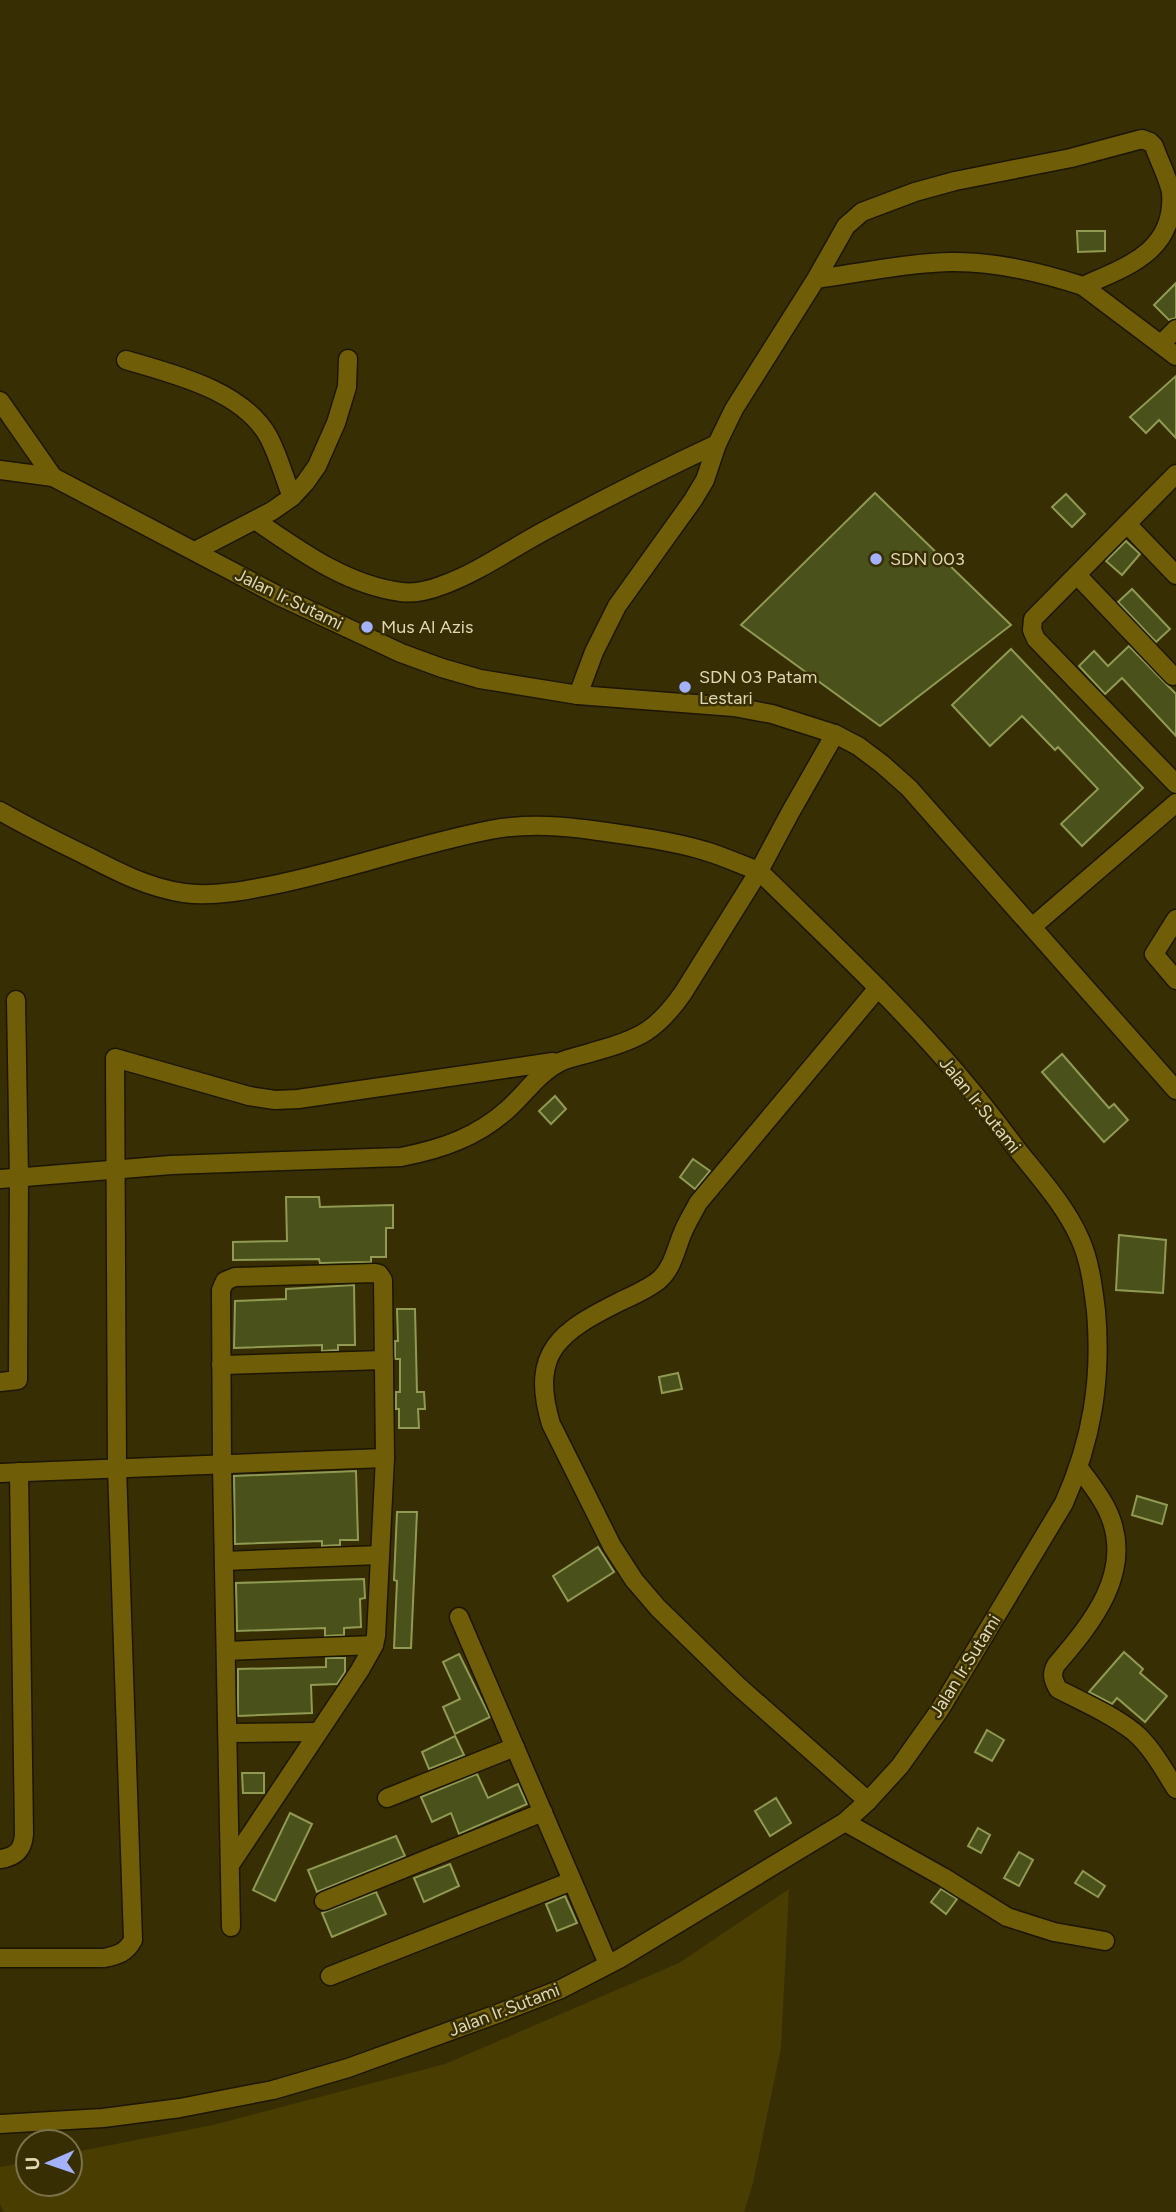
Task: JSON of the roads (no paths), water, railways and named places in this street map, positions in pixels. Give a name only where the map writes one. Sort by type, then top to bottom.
[{"type":"street","points":[[578,695],[594,652],[630,586],[705,480],[717,444],[746,388],[816,279],[846,226],[862,212],[956,181],[1147,140],[1153,146],[1171,189],[1172,211],[1166,234],[1158,248],[1144,258],[1083,286]]},
{"type":"street","points":[[816,279],[925,263],[951,262],[1010,267],[1083,286],[1176,356]]},
{"type":"street","points":[[1162,343],[1176,329]]},
{"type":"street","points":[[195,551],[292,497],[317,466],[328,445],[347,387],[348,359]]},
{"type":"street","points":[[126,360],[190,379],[219,393],[246,411],[268,436],[292,497]]},
{"type":"street","name":"Jalan Ir.Sutami","points":[[0,401],[53,477],[279,596],[411,657],[480,679],[578,695],[734,707],[772,714],[835,734],[858,746],[909,788],[1176,1090]]},
{"type":"street","points":[[255,520],[297,549],[339,572],[366,583],[404,593],[424,590],[442,586],[545,530],[717,444]]},
{"type":"street","points":[[0,470],[53,477]]},
{"type":"street","points":[[1176,474],[1033,619],[1032,630],[1036,639],[1176,784]]},
{"type":"street","points":[[1127,524],[1176,575]]},
{"type":"street","points":[[1077,575],[1173,676]]},
{"type":"street","points":[[0,1958],[104,1958],[128,1949],[133,1940],[117,1468],[115,1058],[249,1096],[275,1100],[561,1061],[638,1037],[655,1027],[684,993],[760,871],[835,734]]},
{"type":"street","points":[[1032,927],[1176,803]]},
{"type":"street","points":[[0,811],[121,873],[146,883],[186,893],[217,893],[258,888],[469,835],[526,826],[584,828],[650,839],[704,850],[760,871]]},
{"type":"street","name":"Jalan Ir.Sutami","points":[[0,2124],[103,2118],[180,2108],[273,2090],[348,2068],[561,1989],[737,1889],[845,1822],[900,1766],[939,1711],[1064,1503],[1079,1468],[1094,1408],[1097,1377],[1098,1336],[1088,1265],[1080,1240],[1065,1210],[970,1088],[878,988],[760,871]]},
{"type":"street","points":[[1176,919],[1154,954],[1176,980]]},
{"type":"street","points":[[868,1801],[737,1685],[658,1608],[634,1580],[612,1546],[551,1424],[543,1387],[550,1353],[563,1335],[592,1315],[651,1286],[661,1278],[669,1268],[682,1233],[698,1203],[878,988]]},
{"type":"street","points":[[0,1382],[18,1380],[16,1000]]},
{"type":"street","points":[[0,1179],[171,1165],[401,1157],[431,1151],[462,1140],[488,1126],[541,1074],[561,1061]]},
{"type":"street","points":[[230,1865],[374,1645],[384,1458],[383,1280],[375,1273],[229,1278],[221,1290],[222,1465],[230,1865],[232,1927]]},
{"type":"street","points":[[221,1365],[384,1360]]},
{"type":"street","points":[[0,1473],[384,1458]]},
{"type":"street","points":[[1079,1468],[1101,1498],[1110,1516],[1117,1557],[1109,1590],[1080,1637],[1056,1665],[1054,1682],[1058,1689],[1136,1734],[1176,1789]]},
{"type":"street","points":[[0,1858],[16,1854],[24,1843],[19,1472]]},
{"type":"street","points":[[224,1561],[380,1555]]},
{"type":"street","points":[[459,1618],[608,1964]]},
{"type":"street","points":[[226,1651],[374,1645]]},
{"type":"street","points":[[228,1733],[318,1732]]},
{"type":"street","points":[[387,1798],[514,1747]]},
{"type":"street","points":[[324,1901],[543,1812]]},
{"type":"street","points":[[845,1822],[943,1877],[1007,1917],[1054,1933],[1105,1941]]},
{"type":"street","points":[[330,1976],[572,1881]]},
{"type":"place","name":"SDN 003","points":[[876,559]]},
{"type":"place","name":"Mus Al Azis","points":[[367,627]]},
{"type":"place","name":"SDN 03 Patam Lestari","points":[[685,687]]}]
